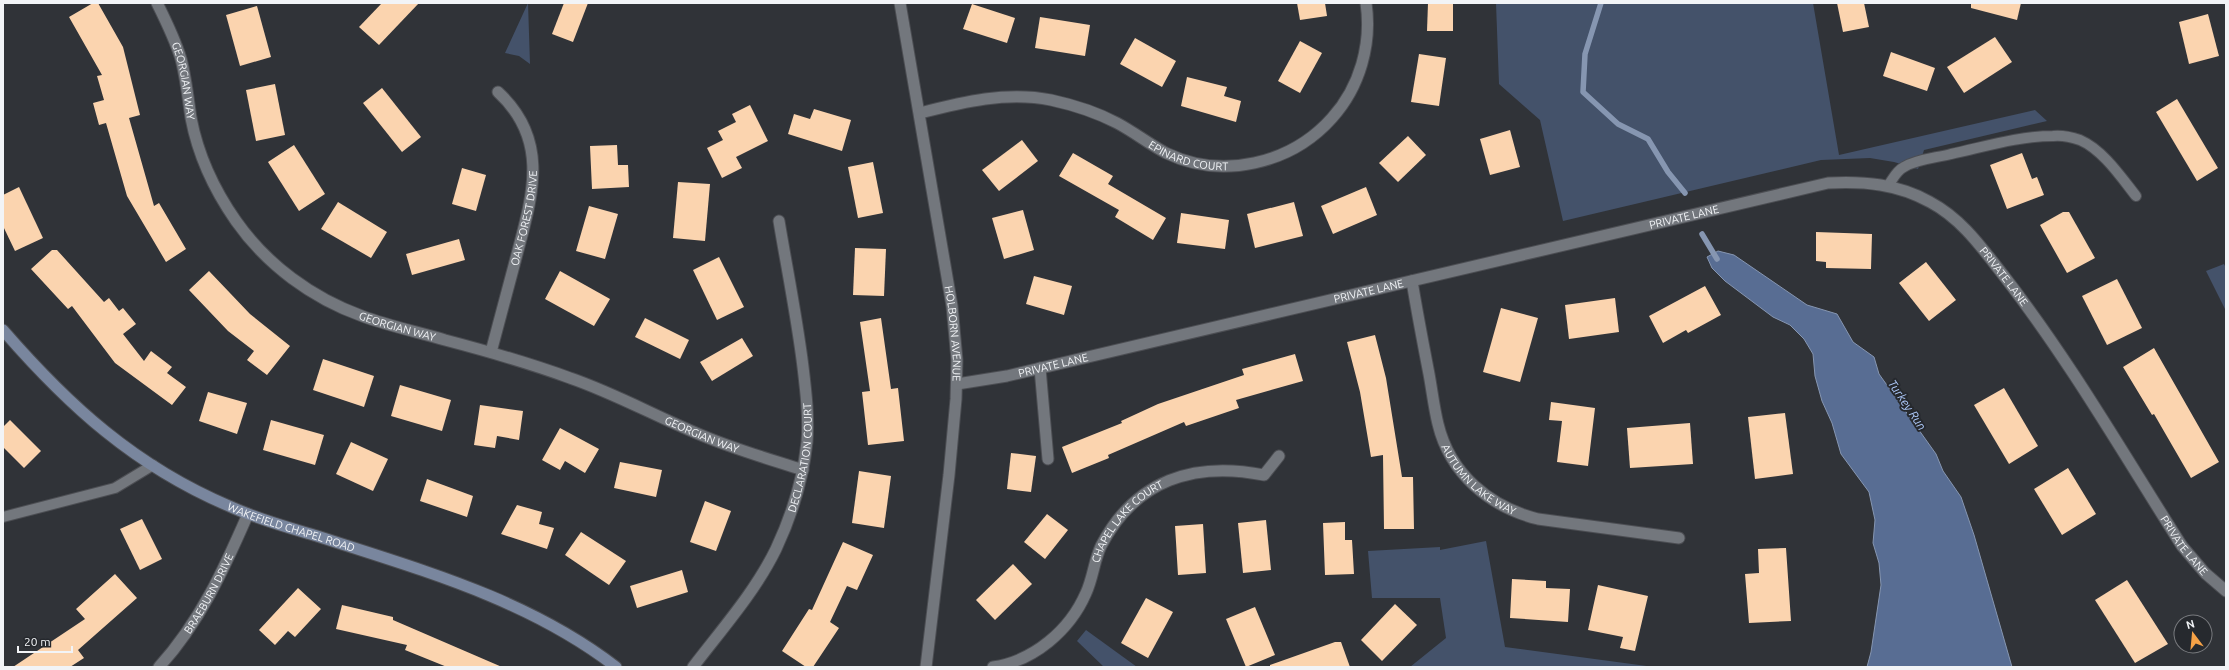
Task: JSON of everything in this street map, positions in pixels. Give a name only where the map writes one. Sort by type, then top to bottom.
[{"type":"main road","name":"WAKEFIELD CHAPEL ROAD","points":[[3,330],[58,391],[94,423],[181,483],[248,514],[472,587],[518,607],[562,631],[616,667]]},
{"type":"street","name":"GEORGIAN WAY","points":[[157,3],[170,29],[181,60],[192,120],[201,153],[215,186],[236,221],[256,246],[282,270],[304,287],[340,308],[364,317],[491,352],[571,378],[708,438],[751,454],[803,470]]},
{"type":"street","name":"HOLBORN AVENUE","points":[[900,3],[952,306],[957,360],[957,384],[949,475],[926,667]]},
{"type":"street","name":"EPINARD COURT","points":[[920,113],[986,98],[1017,97],[1050,100],[1080,107],[1105,117],[1166,153],[1181,159],[1205,165],[1229,166],[1254,164],[1280,156],[1302,144],[1323,128],[1339,110],[1352,89],[1362,66],[1367,42],[1368,17],[1366,3]]},
{"type":"street","name":"OAK FOREST DRIVE","points":[[491,352],[528,213],[534,179],[533,155],[528,134],[518,115],[498,92]]},
{"type":"street","name":"PRIVATE LANE","points":[[957,384],[1040,368],[1828,183],[1855,181],[1888,186],[1906,191],[1931,202],[1951,215],[1970,232],[2049,337],[2182,546],[2205,573],[2226,591]]},
{"type":"street","name":"DECLARATION COURT","points":[[693,667],[758,580],[772,555],[791,515],[803,470],[807,440],[807,403],[799,336],[779,221]]},
{"type":"street","name":"AUTUMN LAKE WAY","points":[[1412,281],[1438,425],[1446,448],[1456,464],[1475,487],[1494,502],[1524,516],[1626,532],[1680,538]]},
{"type":"street","points":[[1040,368],[1048,459]]},
{"type":"street","name":"CHAPEL LAKE COURT","points":[[993,667],[1021,663],[1063,628],[1076,611],[1086,592],[1100,548],[1112,527],[1127,508],[1144,493],[1164,482],[1187,474],[1205,471],[1241,471],[1264,475],[1278,456]]},
{"type":"street","name":"BRAEBURN DRIVE","points":[[159,667],[186,633],[208,599],[248,514]]},
{"type":"lane","points":[[1888,186],[1896,174],[1904,167],[1920,161],[2022,139],[2053,136],[2069,137],[2081,141],[2116,171],[2136,196]]},
{"type":"lane","points":[[3,518],[115,488],[153,465]]},
{"type":"shaded area","points":[[528,3],[530,64],[519,56],[505,53]]},
{"type":"shaded area","points":[[1496,3],[1813,3],[1839,155],[2035,110],[2047,121],[1924,150],[1918,169],[1894,162],[1870,158],[1821,160],[1563,221],[1540,120],[1499,84]]},
{"type":"shaded area","points":[[1718,251],[1734,255],[1807,305],[1837,314],[1853,342],[1874,357],[1879,374],[1936,454],[1943,471],[1961,497],[1974,535],[2012,667],[1867,667],[1871,652],[1881,585],[1879,563],[1873,543],[1875,520],[1869,492],[1841,454],[1832,423],[1822,401],[1815,376],[1813,354],[1804,339],[1790,325],[1773,317],[1725,281],[1712,268],[1707,257]]},
{"type":"shaded area","points":[[2224,264],[2226,268],[2226,311],[2206,271]]},
{"type":"shaded area","points":[[1486,541],[1505,647],[1654,667],[1410,667],[1446,638],[1440,598],[1372,598],[1368,551],[1440,547],[1440,550]]},
{"type":"shaded area","points":[[1086,630],[1137,667],[1104,667],[1077,641]]},
{"type":"building","points":[[93,3],[98,3],[123,47],[140,115],[129,118],[154,206],[159,203],[186,249],[166,262],[127,196],[106,123],[99,125],[93,103],[104,100],[97,76],[102,75],[69,17]]},
{"type":"building","points":[[382,3],[419,3],[379,45],[359,27]]},
{"type":"building","points":[[564,3],[588,3],[573,42],[552,34]]},
{"type":"building","points":[[1297,3],[1325,3],[1327,16],[1300,20]]},
{"type":"building","points":[[1428,3],[1453,3],[1453,31],[1427,31]]},
{"type":"building","points":[[1837,3],[1864,3],[1869,27],[1843,32]]},
{"type":"building","points":[[1971,3],[2021,3],[2017,20],[1971,8]]},
{"type":"building","points":[[972,4],[1015,18],[1007,43],[963,29]]},
{"type":"building","points":[[257,6],[271,57],[240,66],[226,15]]},
{"type":"building","points":[[2208,14],[2219,56],[2189,64],[2179,22]]},
{"type":"building","points":[[1040,17],[1090,25],[1085,56],[1035,48]]},
{"type":"building","points":[[1995,37],[2012,62],[1964,93],[1947,67]]},
{"type":"building","points":[[1135,38],[1176,61],[1162,87],[1120,64]]},
{"type":"building","points":[[1300,41],[1322,53],[1300,93],[1278,81]]},
{"type":"building","points":[[1891,52],[1935,68],[1927,91],[1883,76]]},
{"type":"building","points":[[1419,54],[1446,58],[1439,106],[1411,102]]},
{"type":"building","points":[[1187,77],[1227,87],[1224,96],[1241,101],[1236,122],[1181,106]]},
{"type":"building","points":[[275,84],[285,135],[256,141],[246,90]]},
{"type":"building","points":[[382,88],[421,137],[402,152],[363,103]]},
{"type":"building","points":[[2177,99],[2218,168],[2197,181],[2156,112]]},
{"type":"building","points":[[750,105],[768,141],[736,157],[742,168],[722,178],[707,148],[723,140],[718,131],[736,122],[732,114]]},
{"type":"building","points":[[814,109],[851,120],[842,151],[788,134],[794,114],[810,119]]},
{"type":"building","points":[[1510,130],[1520,167],[1490,175],[1480,139]]},
{"type":"building","points":[[1408,136],[1426,155],[1398,182],[1379,163]]},
{"type":"building","points":[[1022,140],[1038,161],[999,191],[982,170]]},
{"type":"building","points":[[294,145],[325,194],[299,211],[268,162]]},
{"type":"building","points":[[617,145],[618,165],[628,165],[629,187],[592,189],[590,146]]},
{"type":"building","points":[[1073,153],[1113,176],[1108,184],[1166,218],[1153,240],[1115,217],[1119,210],[1059,176]]},
{"type":"building","points":[[2022,153],[2032,179],[2037,177],[2044,195],[2007,209],[1990,165]]},
{"type":"building","points":[[873,162],[883,213],[858,218],[848,167]]},
{"type":"building","points":[[462,168],[486,175],[476,211],[452,204]]},
{"type":"building","points":[[678,182],[710,184],[705,241],[673,238]]},
{"type":"building","points":[[19,187],[43,238],[15,251],[3,226],[3,195]]},
{"type":"building","points":[[1366,187],[1377,215],[1333,234],[1321,206]]},
{"type":"building","points":[[338,202],[387,232],[371,258],[321,229]]},
{"type":"building","points":[[1294,202],[1303,236],[1255,248],[1247,214]]},
{"type":"building","points":[[589,206],[618,214],[605,259],[576,251]]},
{"type":"building","points":[[1023,210],[1034,250],[1004,259],[992,218]]},
{"type":"building","points":[[2063,212],[2069,212],[2095,258],[2067,273],[2040,225]]},
{"type":"building","points":[[1181,213],[1229,220],[1225,249],[1177,243]]},
{"type":"building","points":[[1816,232],[1872,234],[1871,269],[1826,268],[1826,262],[1816,261]]},
{"type":"building","points":[[459,239],[465,260],[412,275],[406,254]]},
{"type":"building","points":[[855,248],[886,249],[884,296],[853,295]]},
{"type":"building","points":[[52,250],[57,250],[104,302],[109,298],[119,311],[123,308],[136,324],[123,334],[144,361],[151,351],[172,367],[167,373],[186,387],[172,405],[115,363],[72,306],[68,309],[31,269]]},
{"type":"building","points":[[719,257],[744,307],[717,320],[693,270]]},
{"type":"building","points":[[1926,262],[1956,300],[1929,321],[1899,283]]},
{"type":"building","points":[[209,271],[250,314],[290,346],[267,375],[247,360],[254,351],[228,331],[189,290]]},
{"type":"building","points":[[560,271],[610,299],[594,326],[545,299]]},
{"type":"building","points":[[1034,276],[1072,286],[1064,315],[1026,304]]},
{"type":"building","points":[[2117,279],[2142,328],[2107,345],[2082,296]]},
{"type":"building","points":[[1705,286],[1721,315],[1688,333],[1686,330],[1663,343],[1649,316]]},
{"type":"building","points":[[1615,298],[1619,332],[1569,339],[1565,305]]},
{"type":"building","points":[[1501,308],[1538,318],[1520,382],[1483,372]]},
{"type":"building","points":[[645,318],[689,340],[680,359],[635,337]]},
{"type":"building","points":[[881,318],[891,389],[898,388],[904,441],[868,445],[862,392],[870,391],[860,322]]},
{"type":"building","points":[[1375,335],[1386,378],[1402,477],[1413,477],[1414,529],[1384,529],[1383,455],[1371,457],[1360,392],[1347,342]]},
{"type":"building","points":[[742,338],[753,356],[712,381],[700,362]]},
{"type":"building","points":[[2154,348],[2219,462],[2191,478],[2154,414],[2152,415],[2123,367]]},
{"type":"building","points":[[1295,354],[1303,381],[1236,400],[1239,408],[1186,426],[1184,422],[1108,455],[1109,458],[1072,473],[1062,447],[1122,423],[1121,421],[1158,404],[1244,375],[1242,369]]},
{"type":"building","points":[[323,359],[374,376],[364,407],[313,390]]},
{"type":"building","points":[[400,385],[451,400],[442,431],[391,416]]},
{"type":"building","points":[[2004,388],[2038,446],[2009,464],[1974,405]]},
{"type":"building","points":[[208,392],[247,403],[237,434],[199,421]]},
{"type":"building","points":[[1551,402],[1595,408],[1588,466],[1557,462],[1562,421],[1549,420]]},
{"type":"building","points":[[480,405],[523,411],[519,440],[497,436],[495,448],[474,445]]},
{"type":"building","points":[[1785,413],[1793,474],[1755,479],[1748,417]]},
{"type":"building","points":[[10,420],[41,451],[24,468],[3,447],[3,427]]},
{"type":"building","points":[[271,420],[324,435],[315,465],[263,450]]},
{"type":"building","points":[[1690,423],[1693,464],[1630,468],[1627,428]]},
{"type":"building","points":[[560,428],[599,449],[585,473],[565,461],[560,470],[542,460]]},
{"type":"building","points":[[351,442],[388,459],[373,491],[336,474]]},
{"type":"building","points":[[1011,453],[1036,456],[1031,492],[1007,489]]},
{"type":"building","points":[[620,462],[662,470],[656,497],[614,488]]},
{"type":"building","points":[[2068,468],[2096,514],[2062,535],[2034,489]]},
{"type":"building","points":[[859,471],[891,476],[884,528],[852,523]]},
{"type":"building","points":[[427,479],[473,496],[467,517],[420,501]]},
{"type":"building","points":[[705,501],[731,511],[716,551],[690,542]]},
{"type":"building","points":[[517,505],[542,512],[539,524],[554,528],[547,549],[501,534]]},
{"type":"building","points":[[1047,514],[1068,530],[1045,559],[1024,542]]},
{"type":"building","points":[[142,519],[162,559],[140,570],[120,529]]},
{"type":"building","points":[[1266,520],[1271,570],[1243,573],[1238,523]]},
{"type":"building","points":[[1345,522],[1345,540],[1352,540],[1354,574],[1325,575],[1323,523]]},
{"type":"building","points":[[1203,524],[1206,573],[1178,575],[1175,526]]},
{"type":"building","points":[[581,532],[626,561],[609,585],[565,555]]},
{"type":"building","points":[[843,542],[873,555],[857,590],[847,586],[830,622],[839,628],[813,667],[806,667],[782,651],[809,609],[812,610]]},
{"type":"building","points":[[1786,548],[1791,621],[1749,623],[1745,574],[1759,573],[1758,549]]},
{"type":"building","points":[[1013,564],[1032,584],[995,620],[976,600]]},
{"type":"building","points":[[682,570],[688,592],[637,608],[630,586]]},
{"type":"building","points":[[115,574],[137,598],[78,650],[84,658],[70,667],[13,667],[85,619],[76,609]]},
{"type":"building","points":[[1512,579],[1546,581],[1546,588],[1570,589],[1568,622],[1510,618]]},
{"type":"building","points":[[2127,580],[2168,644],[2135,663],[2095,600]]},
{"type":"building","points":[[1598,585],[1648,596],[1635,651],[1620,648],[1623,637],[1588,630]]},
{"type":"building","points":[[298,588],[321,609],[295,637],[288,631],[275,645],[259,630]]},
{"type":"building","points":[[1146,598],[1173,612],[1148,658],[1121,643]]},
{"type":"building","points":[[1395,604],[1417,625],[1382,661],[1361,640]]},
{"type":"building","points":[[342,605],[393,617],[393,620],[502,667],[447,667],[405,650],[407,645],[336,629]]},
{"type":"building","points":[[1255,607],[1275,655],[1246,667],[1226,619]]},
{"type":"building","points":[[1335,642],[1341,642],[1350,667],[1270,667],[1270,665]]},
{"type":"waterway","name":"Turkey Run","points":[[1601,3],[1585,54],[1583,92],[1618,124],[1648,139],[1668,172],[1685,193]]},
{"type":"waterway","name":"Turkey Run","points":[[1702,234],[1717,259]]}]
